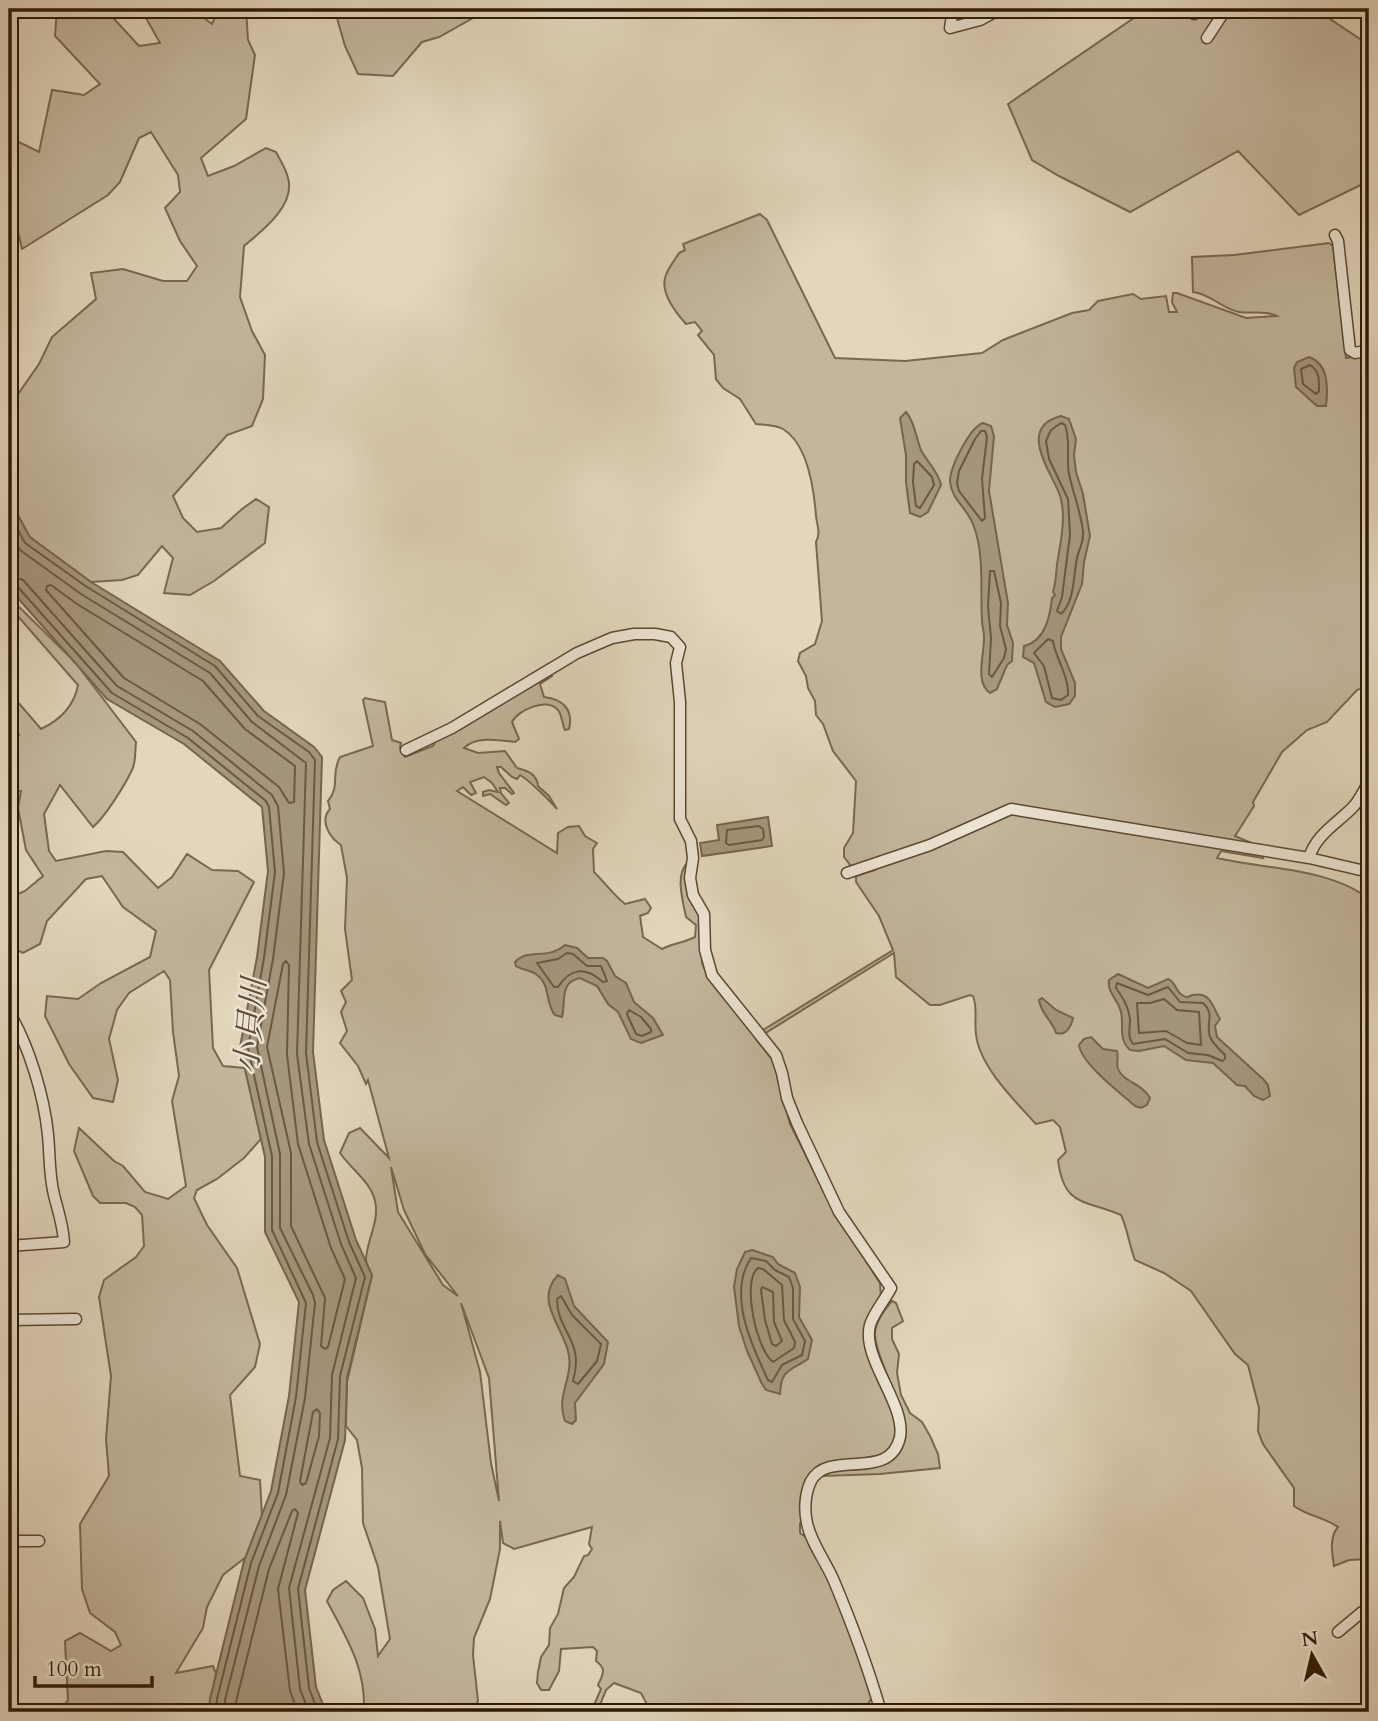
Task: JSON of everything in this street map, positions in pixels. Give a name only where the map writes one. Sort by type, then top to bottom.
[{"type":"street","points":[[953,9],[950,28],[980,20],[996,10]]},
{"type":"street","points":[[1207,38],[1226,9]]},
{"type":"street","points":[[1335,235],[1338,241],[1350,350],[1355,353],[1369,351]]},
{"type":"street","points":[[406,750],[452,728],[578,653],[612,638],[655,634],[671,637],[680,648],[676,663],[680,702],[680,819],[691,841],[693,858],[690,878],[693,895],[706,923],[705,950],[708,963],[712,975],[776,1055],[797,1124],[839,1212],[891,1288],[870,1324],[869,1334],[900,1419],[899,1442],[889,1456],[882,1460],[837,1466],[817,1474],[808,1487],[805,1512],[807,1526],[854,1628],[881,1712]]},
{"type":"street","points":[[1309,858],[1311,849],[1325,831],[1354,805],[1369,781]]},
{"type":"street","points":[[847,873],[930,845],[1011,809],[1085,819],[1309,858],[1369,872]]},
{"type":"street","points":[[9,1012],[29,1051],[41,1098],[54,1195],[64,1228],[64,1242],[9,1246]]},
{"type":"street","points":[[9,1320],[76,1319]]},
{"type":"street","points":[[9,1541],[39,1541]]},
{"type":"street","points":[[1338,1632],[1362,1612],[1369,1610]]},
{"type":"shaded area","points":[[57,9],[105,9],[139,46],[160,43],[141,9],[192,9],[212,24],[216,14],[212,9],[246,9],[248,40],[255,55],[246,119],[201,158],[208,176],[234,166],[266,148],[276,152],[288,178],[287,198],[282,207],[268,225],[244,246],[240,297],[252,331],[265,355],[263,399],[252,426],[227,435],[173,496],[183,518],[197,532],[221,528],[256,499],[269,507],[265,543],[214,581],[190,595],[164,593],[173,558],[162,546],[138,575],[122,580],[91,582],[29,537],[9,499],[9,407],[39,364],[52,337],[96,299],[91,273],[123,269],[163,281],[187,281],[197,266],[180,241],[165,208],[180,192],[178,175],[151,132],[139,138],[120,182],[108,195],[22,249],[9,193],[9,137],[39,152],[52,90],[84,95],[100,84],[55,36]]},
{"type":"shaded area","points":[[352,9],[489,9],[439,37],[422,42],[393,76],[358,74],[345,46],[337,18]]},
{"type":"shaded area","points":[[1147,9],[1315,9],[1369,45],[1369,181],[1299,215],[1238,151],[1130,212],[1032,160],[1008,104]]},
{"type":"shaded area","points":[[760,214],[767,220],[835,358],[905,361],[982,353],[1003,340],[1072,313],[1089,310],[1098,301],[1133,294],[1141,299],[1166,296],[1169,312],[1177,312],[1172,302],[1173,293],[1177,293],[1246,318],[1277,316],[1233,310],[1193,292],[1192,257],[1234,255],[1329,243],[1333,246],[1346,358],[1369,354],[1369,685],[1357,690],[1327,722],[1307,730],[1282,752],[1235,836],[1254,844],[1264,854],[1263,858],[1221,851],[1217,858],[1316,875],[1353,889],[1369,899],[1369,1559],[1349,1560],[1334,1566],[1332,1540],[1338,1527],[1294,1506],[1294,1488],[1263,1444],[1258,1431],[1259,1408],[1248,1365],[1235,1354],[1191,1291],[1164,1273],[1135,1260],[1121,1215],[1078,1200],[1065,1187],[1058,1160],[1066,1152],[1060,1127],[1053,1120],[1036,1124],[991,1070],[976,1034],[973,996],[930,1005],[896,977],[894,953],[756,1039],[774,1062],[790,1124],[834,1212],[880,1283],[881,1298],[865,1326],[864,1335],[895,1419],[894,1443],[877,1457],[809,1476],[803,1522],[800,1523],[800,1533],[810,1540],[851,1631],[872,1698],[864,1709],[820,1712],[651,1712],[641,1693],[614,1683],[606,1690],[597,1712],[591,1712],[601,1689],[598,1685],[603,1672],[596,1661],[597,1651],[593,1647],[561,1649],[559,1671],[549,1690],[541,1690],[537,1683],[538,1672],[541,1657],[549,1645],[550,1628],[558,1614],[564,1588],[574,1577],[584,1556],[592,1549],[589,1544],[592,1527],[514,1549],[503,1543],[500,1521],[500,1549],[490,1599],[474,1638],[478,1701],[472,1712],[364,1712],[362,1681],[354,1654],[327,1601],[333,1590],[346,1581],[363,1598],[375,1629],[378,1656],[390,1639],[378,1567],[363,1523],[362,1468],[357,1440],[346,1426],[347,1382],[372,1275],[366,1260],[376,1209],[373,1194],[340,1153],[349,1133],[360,1128],[389,1158],[368,1080],[366,1084],[358,1066],[340,1043],[347,1031],[341,1012],[346,1002],[341,991],[352,980],[345,929],[347,878],[341,845],[330,834],[326,824],[330,809],[328,801],[334,790],[340,757],[373,746],[363,700],[365,698],[385,702],[392,740],[401,743],[405,757],[433,746],[436,740],[551,675],[540,684],[544,697],[565,706],[570,716],[569,729],[565,730],[557,709],[540,705],[520,713],[512,722],[519,739],[515,742],[481,740],[464,748],[478,753],[505,751],[517,768],[534,776],[538,786],[549,796],[557,809],[520,775],[517,779],[512,777],[501,767],[497,767],[499,773],[514,793],[500,788],[509,803],[506,805],[490,794],[483,796],[483,792],[489,790],[498,792],[484,777],[470,782],[476,793],[471,795],[463,787],[457,791],[557,853],[558,833],[568,827],[579,826],[585,836],[597,843],[593,849],[594,872],[625,904],[645,899],[651,908],[648,913],[640,916],[643,937],[662,949],[695,937],[696,925],[686,917],[681,889],[681,875],[687,863],[701,923],[702,963],[707,974],[755,1035],[893,950],[879,916],[856,882],[856,876],[875,870],[871,861],[851,866],[844,857],[844,848],[853,833],[856,781],[833,751],[823,724],[816,715],[815,701],[798,661],[800,653],[815,644],[822,621],[816,542],[818,529],[808,468],[792,436],[780,428],[756,424],[740,399],[723,388],[716,379],[714,355],[698,335],[702,331],[695,322],[686,324],[670,303],[665,290],[665,278],[679,253],[685,250],[683,244]],"holes":[[[391,1167],[404,1210],[425,1254],[458,1296],[443,1285],[398,1212]],[[461,1303],[489,1378],[499,1501],[491,1463],[480,1372]]]},
{"type":"shaded area","points":[[9,593],[15,603],[75,662],[136,742],[134,764],[129,776],[109,809],[93,827],[60,785],[44,814],[49,851],[56,861],[106,851],[123,852],[158,888],[172,877],[187,854],[212,870],[238,871],[254,882],[209,970],[213,1048],[223,1066],[245,1068],[261,1139],[244,1158],[217,1179],[197,1190],[194,1198],[207,1225],[237,1268],[260,1344],[255,1367],[230,1395],[240,1476],[260,1480],[262,1516],[246,1557],[223,1575],[207,1607],[203,1628],[176,1673],[213,1666],[216,1674],[209,1712],[59,1712],[68,1700],[65,1641],[80,1633],[111,1651],[121,1645],[115,1632],[90,1613],[82,1589],[80,1524],[109,1476],[106,1439],[111,1376],[99,1297],[104,1280],[136,1257],[144,1246],[142,1215],[135,1207],[126,1203],[100,1203],[93,1196],[74,1151],[79,1128],[123,1166],[145,1192],[168,1199],[186,1186],[172,1101],[179,1076],[170,980],[164,971],[129,993],[117,1010],[109,1039],[118,1080],[113,1102],[93,1098],[69,1064],[45,1016],[47,996],[78,999],[101,983],[150,957],[156,931],[123,907],[102,876],[86,879],[47,921],[40,944],[23,953],[9,946],[9,898],[25,891],[43,876],[26,850],[18,808],[21,791],[9,792],[9,742],[19,735],[9,713],[9,703],[17,701],[41,729],[65,712],[78,685],[9,606]]},
{"type":"shaded area","points":[[892,1301],[896,1303],[903,1321],[892,1328],[892,1339],[899,1354],[897,1373],[901,1395],[910,1413],[922,1422],[930,1436],[938,1454],[940,1468],[823,1476],[823,1473],[831,1471],[879,1466],[898,1452],[903,1438],[903,1421],[875,1334],[879,1321]]},
{"type":"water","points":[[1309,357],[1316,360],[1324,371],[1327,384],[1326,406],[1317,406],[1296,387],[1294,368],[1297,362]]},
{"type":"water","points":[[906,412],[921,450],[941,485],[928,512],[920,517],[910,513],[900,418]]},
{"type":"water","points":[[1061,416],[1069,419],[1076,439],[1076,472],[1083,494],[1090,536],[1082,584],[1061,637],[1061,649],[1075,683],[1075,696],[1069,704],[1055,707],[1046,702],[1034,663],[1023,657],[1024,646],[1042,634],[1055,595],[1053,592],[1063,516],[1061,499],[1039,442],[1040,431],[1047,422]]},
{"type":"water","points":[[983,423],[991,426],[994,436],[989,491],[1008,603],[1007,625],[1013,643],[1012,661],[1007,665],[997,689],[990,693],[982,682],[981,675],[984,636],[977,536],[967,513],[953,493],[950,481],[962,448],[972,432]]},
{"type":"water","name":"小貝川","points":[[9,499],[30,537],[91,582],[220,661],[264,711],[314,747],[322,757],[313,1052],[324,1140],[356,1240],[372,1275],[347,1378],[345,1440],[305,1590],[316,1687],[326,1712],[209,1712],[244,1561],[271,1491],[289,1396],[299,1302],[265,1232],[265,1157],[240,1047],[257,957],[268,871],[262,807],[184,744],[107,699],[9,588]]},
{"type":"water","points":[[768,817],[772,846],[702,856],[700,843],[719,840],[717,825]]},
{"type":"water","points":[[565,945],[577,948],[588,958],[603,958],[607,961],[615,976],[626,983],[634,1002],[653,1018],[663,1035],[641,1043],[631,1039],[618,1012],[608,1004],[597,986],[580,978],[573,980],[566,988],[562,1017],[555,1015],[541,979],[535,973],[516,966],[515,962],[526,955],[551,952]]},
{"type":"water","points":[[1118,974],[1148,988],[1168,979],[1184,996],[1199,994],[1208,998],[1220,1019],[1215,1026],[1217,1037],[1263,1079],[1268,1085],[1270,1096],[1263,1100],[1254,1096],[1245,1086],[1237,1085],[1213,1063],[1186,1060],[1164,1046],[1130,1050],[1123,1037],[1120,1007],[1109,985],[1109,980]]},
{"type":"water","points":[[1042,998],[1056,1010],[1073,1018],[1065,1032],[1056,1033],[1040,1005],[1039,1000]]},
{"type":"water","points":[[1091,1037],[1103,1049],[1117,1051],[1118,1069],[1124,1077],[1147,1093],[1150,1098],[1147,1105],[1141,1108],[1135,1106],[1086,1060],[1079,1045],[1084,1039]]},
{"type":"water","points":[[752,1250],[773,1257],[778,1264],[795,1273],[800,1287],[799,1317],[812,1340],[808,1359],[785,1375],[780,1394],[766,1390],[762,1384],[739,1326],[734,1287],[737,1269],[745,1252]]},
{"type":"water","points":[[558,1275],[565,1279],[574,1306],[608,1342],[604,1364],[575,1403],[576,1420],[572,1424],[565,1421],[562,1402],[569,1369],[568,1351],[549,1303],[551,1284]]}]
